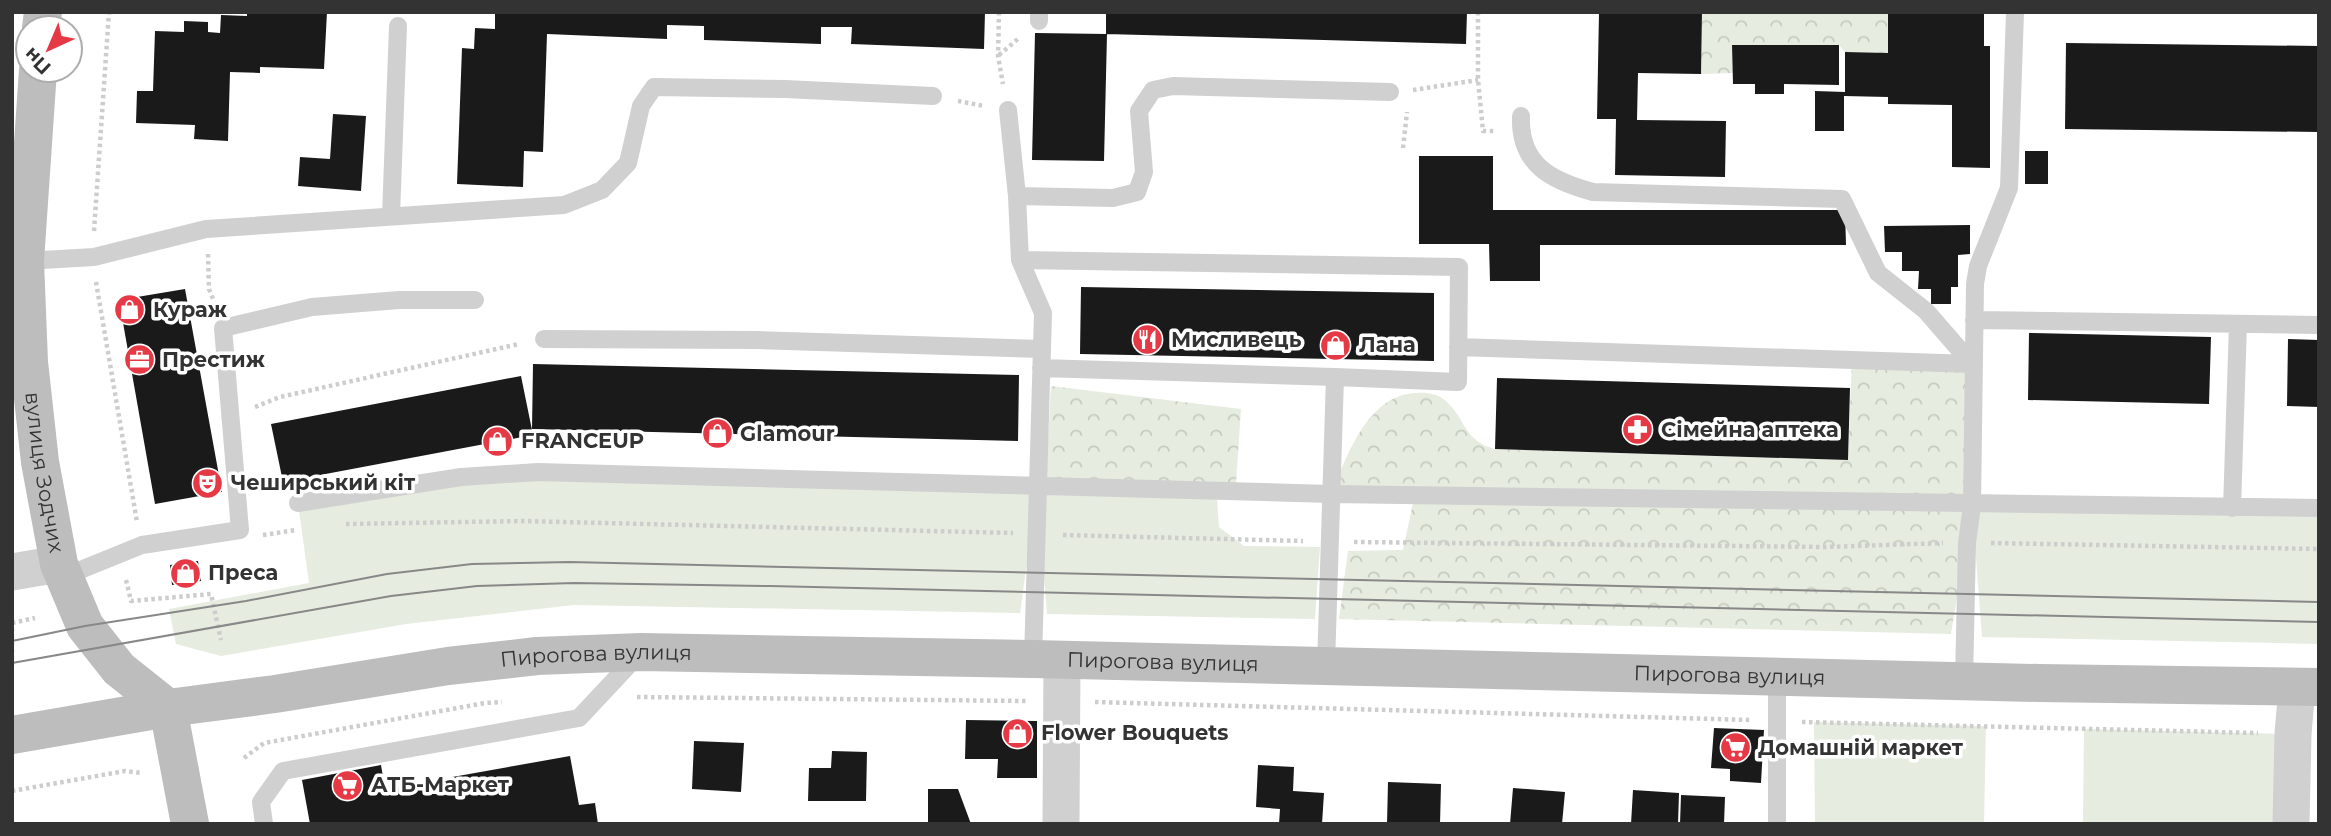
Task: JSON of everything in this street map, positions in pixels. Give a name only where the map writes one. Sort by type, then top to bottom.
[{"type":"main road","name":"вулиця Зодчих","points":[[37,84],[20,319],[29,362],[40,462],[61,571],[85,626],[102,648],[119,669],[168,708]]},
{"type":"main road","name":"Пирогова вулиця","points":[[12,735],[168,708],[275,695],[448,666],[537,656],[641,652],[2308,687]]},
{"type":"main road","points":[[168,708],[190,824]]},
{"type":"street","points":[[12,572],[61,571]]},
{"type":"street","points":[[1047,659],[1062,701],[1061,824]]},
{"type":"street","points":[[2291,824],[2292,734],[2308,687]]},
{"type":"lane","points":[[1964,681],[1967,542],[1972,505],[1975,284],[1978,266],[2009,188],[2015,12]]},
{"type":"lane","points":[[391,216],[398,26]]},
{"type":"lane","points":[[1017,196],[1113,198],[1137,192],[1144,172],[1139,111],[1153,90],[1173,86],[1390,92]]},
{"type":"lane","points":[[24,261],[94,257],[206,229],[564,205],[602,190],[628,163],[641,106],[654,87],[785,89],[933,96]]},
{"type":"lane","points":[[1008,110],[1017,196],[1020,260],[1043,313],[1036,534],[1047,659]]},
{"type":"lane","points":[[1521,123],[1528,155],[1544,173],[1567,185],[1593,192],[1842,199],[1878,273],[1926,311],[1972,364]]},
{"type":"lane","points":[[544,339],[757,340],[1335,377],[1458,382],[1459,267],[1020,260]]},
{"type":"lane","points":[[61,571],[142,545],[240,530],[223,328],[312,307],[399,300],[475,300]]},
{"type":"lane","points":[[1974,320],[2319,325]]},
{"type":"lane","points":[[2232,508],[2238,324]]},
{"type":"lane","points":[[1458,347],[1972,364]]},
{"type":"lane","points":[[1326,666],[1335,377]]},
{"type":"lane","points":[[298,503],[461,477],[538,472],[1331,494],[2319,508]]},
{"type":"lane","points":[[264,824],[261,802],[283,771],[579,718],[641,652]]},
{"type":"lane","points":[[1777,677],[1777,824]]},
{"type":"path","points":[[110,12],[94,257],[99,308],[142,545],[124,567],[131,601],[211,594],[222,640]]},
{"type":"path","points":[[933,96],[1008,110],[998,55],[999,12]]},
{"type":"path","points":[[1478,12],[1478,80],[1483,131],[1521,123]]},
{"type":"path","points":[[1390,92],[1478,80]]},
{"type":"path","points":[[1403,148],[1409,90]]},
{"type":"path","points":[[206,229],[209,289],[223,328]]},
{"type":"path","points":[[231,418],[280,397],[544,339]]},
{"type":"path","points":[[341,524],[523,521],[1330,542],[1812,547],[1967,542],[2319,549]]},
{"type":"path","points":[[262,535],[301,529]]},
{"type":"path","points":[[12,666],[12,625],[35,618]]},
{"type":"path","points":[[601,696],[1062,701],[2292,734]]},
{"type":"path","points":[[244,758],[264,743],[485,703],[511,702]]},
{"type":"path","points":[[12,791],[125,771],[144,774]]},
{"type":"green space","points":[[1702,12],[1888,12],[1888,53],[1845,52],[1839,45],[1732,46],[1733,73],[1701,74]]},
{"type":"green space","points":[[1852,360],[1972,364],[1972,505],[1951,634],[1339,619],[1348,551],[1403,550],[1413,503],[1331,494],[1361,430],[1385,404],[1400,396],[1425,393],[1440,397],[1453,409],[1477,441],[1495,449],[1848,460]]},
{"type":"green space","points":[[1051,386],[1241,409],[1236,484],[1046,478]]},
{"type":"green space","points":[[538,472],[1037,486],[1217,498],[1219,527],[1244,546],[1320,547],[1315,619],[1047,614],[1037,490],[1020,613],[574,605],[406,624],[221,656],[176,644],[169,609],[309,583],[298,503],[461,477]]},
{"type":"green space","points":[[1972,505],[2319,508],[2319,644],[1982,637]]},
{"type":"green space","points":[[1814,722],[1986,726],[1984,824],[1815,824]]},
{"type":"green space","points":[[2084,729],[2293,734],[2291,824],[2083,824]]},
{"type":"building","points":[[247,12],[327,12],[324,69],[260,67],[260,73],[230,72],[228,141],[194,139],[195,125],[136,123],[137,91],[153,91],[155,31],[184,32],[184,21],[208,22],[208,32],[220,33],[221,15],[247,16]]},
{"type":"building","points":[[495,12],[985,12],[984,49],[851,44],[852,27],[821,27],[821,44],[704,40],[704,26],[667,25],[667,39],[547,34],[543,152],[524,151],[523,187],[457,184],[462,48],[474,49],[475,28],[495,29]]},
{"type":"building","points":[[1106,12],[1467,12],[1466,44],[1106,34]]},
{"type":"building","points":[[1599,12],[1702,12],[1701,74],[1638,73],[1637,120],[1726,121],[1725,177],[1615,175],[1616,119],[1597,119]]},
{"type":"building","points":[[1888,12],[1984,12],[1984,46],[1990,46],[1990,168],[1952,167],[1952,105],[1888,104],[1888,97],[1844,96],[1844,131],[1815,131],[1815,91],[1845,92],[1845,52],[1888,53]]},
{"type":"building","points":[[1035,33],[1107,34],[1104,161],[1032,160]]},
{"type":"building","points":[[2066,43],[2319,46],[2319,132],[2065,129]]},
{"type":"building","points":[[1732,45],[1839,45],[1839,85],[1784,84],[1784,94],[1755,94],[1755,84],[1733,84]]},
{"type":"building","points":[[333,114],[366,116],[361,191],[298,186],[300,157],[330,159]]},
{"type":"building","points":[[2025,151],[2048,151],[2048,184],[2025,184]]},
{"type":"building","points":[[1419,156],[1493,156],[1493,210],[1845,210],[1846,245],[1540,245],[1540,281],[1490,281],[1489,244],[1419,244]]},
{"type":"building","points":[[1970,225],[1970,254],[1958,255],[1958,287],[1951,287],[1951,304],[1931,304],[1931,289],[1918,289],[1919,271],[1902,271],[1902,252],[1885,252],[1884,226]]},
{"type":"building","points":[[1081,287],[1434,293],[1434,361],[1080,354]]},
{"type":"building","points":[[185,289],[222,492],[155,504],[119,300]]},
{"type":"building","points":[[2029,333],[2211,337],[2209,404],[2028,400]]},
{"type":"building","points":[[2288,339],[2319,340],[2319,407],[2287,406]]},
{"type":"building","points":[[533,364],[1019,375],[1018,441],[532,429]]},
{"type":"building","points":[[521,376],[533,435],[283,482],[271,424]]},
{"type":"building","points":[[1497,378],[1850,388],[1848,460],[1495,449]]},
{"type":"building","name":"Преса","points":[[198,561],[201,581],[172,585],[170,565]]},
{"type":"building","points":[[966,720],[1037,721],[1037,778],[997,778],[998,759],[965,759]]},
{"type":"building","points":[[1714,728],[1764,730],[1761,783],[1730,781],[1730,769],[1711,768]]},
{"type":"building","points":[[694,741],[744,743],[741,792],[692,789]]},
{"type":"building","points":[[832,751],[867,752],[866,801],[808,801],[809,768],[831,768]]},
{"type":"building","points":[[570,756],[579,805],[595,803],[598,824],[310,824],[302,780],[381,765],[385,789]]},
{"type":"building","points":[[1258,765],[1294,767],[1293,791],[1324,793],[1322,824],[1279,824],[1280,809],[1256,807]]},
{"type":"building","points":[[1388,782],[1441,784],[1440,824],[1387,824]]},
{"type":"building","points":[[1513,788],[1565,792],[1562,824],[1510,824]]},
{"type":"building","points":[[928,789],[958,789],[971,824],[928,824]]},
{"type":"building","points":[[1633,790],[1679,793],[1678,824],[1631,824]]},
{"type":"building","points":[[1681,795],[1725,797],[1724,824],[1680,824]]},
{"type":"tram line","points":[[12,641],[387,574],[472,564],[570,562],[2319,602]]},
{"type":"tram line","points":[[12,663],[391,596],[477,586],[574,583],[2319,622]]},
{"type":"place","name":"Кураж","points":[[130,310]]},
{"type":"place","name":"Мисливець","points":[[1148,340]]},
{"type":"place","name":"Лана","points":[[1336,345]]},
{"type":"place","name":"Престиж","points":[[139,360]]},
{"type":"place","name":"Сімейна аптека","points":[[1638,430]]},
{"type":"place","name":"Glamour","points":[[717,434]]},
{"type":"place","name":"FRANCEUP","points":[[498,441]]},
{"type":"place","name":"Чеширський кіт","points":[[208,483]]},
{"type":"place","name":"Преса","points":[[185,573]]},
{"type":"place","name":"Flower Bouquets","points":[[1018,733]]},
{"type":"place","name":"Домашній маркет","points":[[1735,748]]},
{"type":"place","name":"АТБ-Маркет","points":[[348,785]]}]
